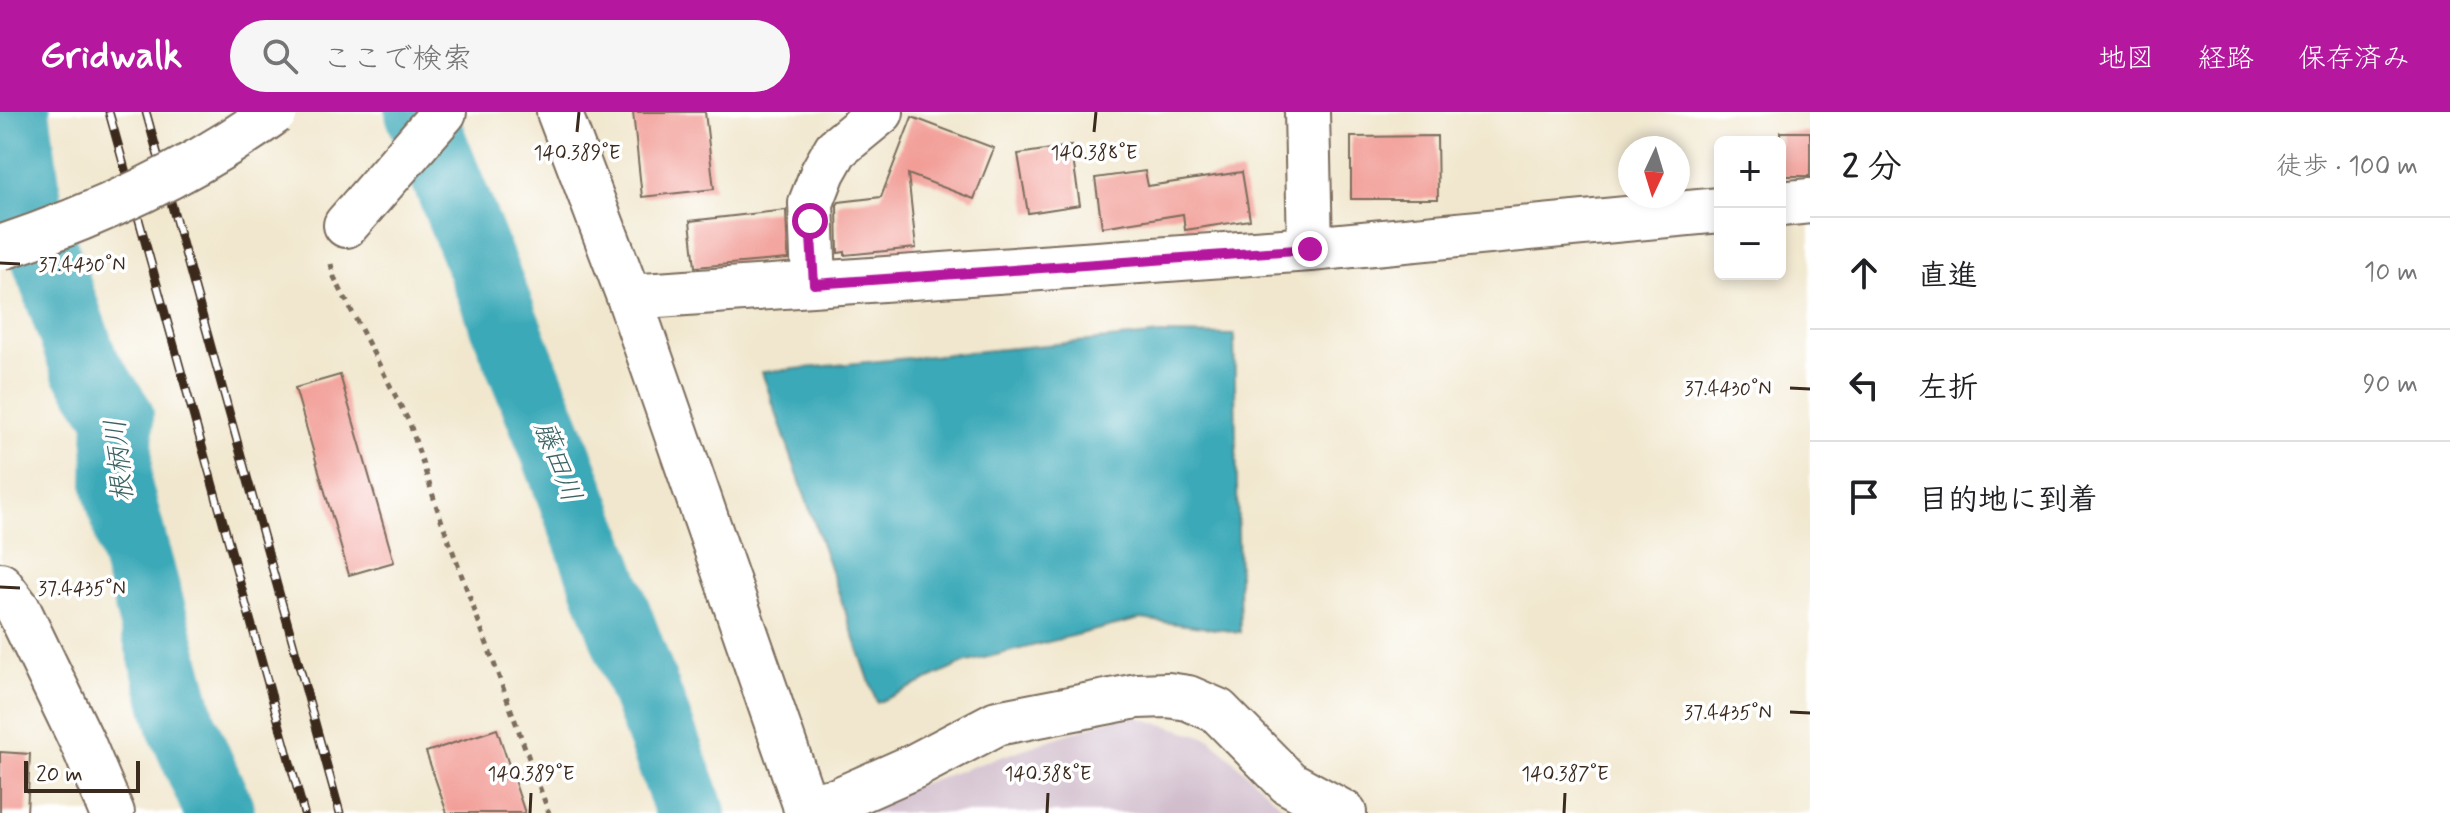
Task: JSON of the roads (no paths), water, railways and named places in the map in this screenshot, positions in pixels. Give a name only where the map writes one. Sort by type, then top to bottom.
[{"type":"street","points":[[0,248],[92,215],[187,167],[275,112]]},
{"type":"street","points":[[346,225],[444,112]]},
{"type":"street","points":[[559,112],[629,297],[806,809],[838,800],[915,766],[997,723],[1137,696],[1168,695],[1196,700],[1218,711],[1289,783],[1344,813]]},
{"type":"street","points":[[814,284],[811,203],[823,172],[836,149],[881,112]]},
{"type":"street","points":[[1307,112],[1310,249]]},
{"type":"street","points":[[1786,203],[1810,201]]},
{"type":"street","points":[[629,297],[1310,249],[1714,211]]},
{"type":"street","points":[[0,585],[18,609],[83,744],[112,813]]},
{"type":"water","points":[[1161,334],[1234,335],[1240,632],[1140,619],[964,663],[877,703],[762,372]]},
{"type":"waterway","name":"根柄川","points":[[15,112],[28,207],[84,364],[119,416],[117,486],[182,726],[220,813]]},
{"type":"waterway","name":"藤田川","points":[[420,112],[553,445],[691,813]]},
{"type":"railway","points":[[109,112],[304,813]]},
{"type":"railway","points":[[146,112],[340,813]]}]
